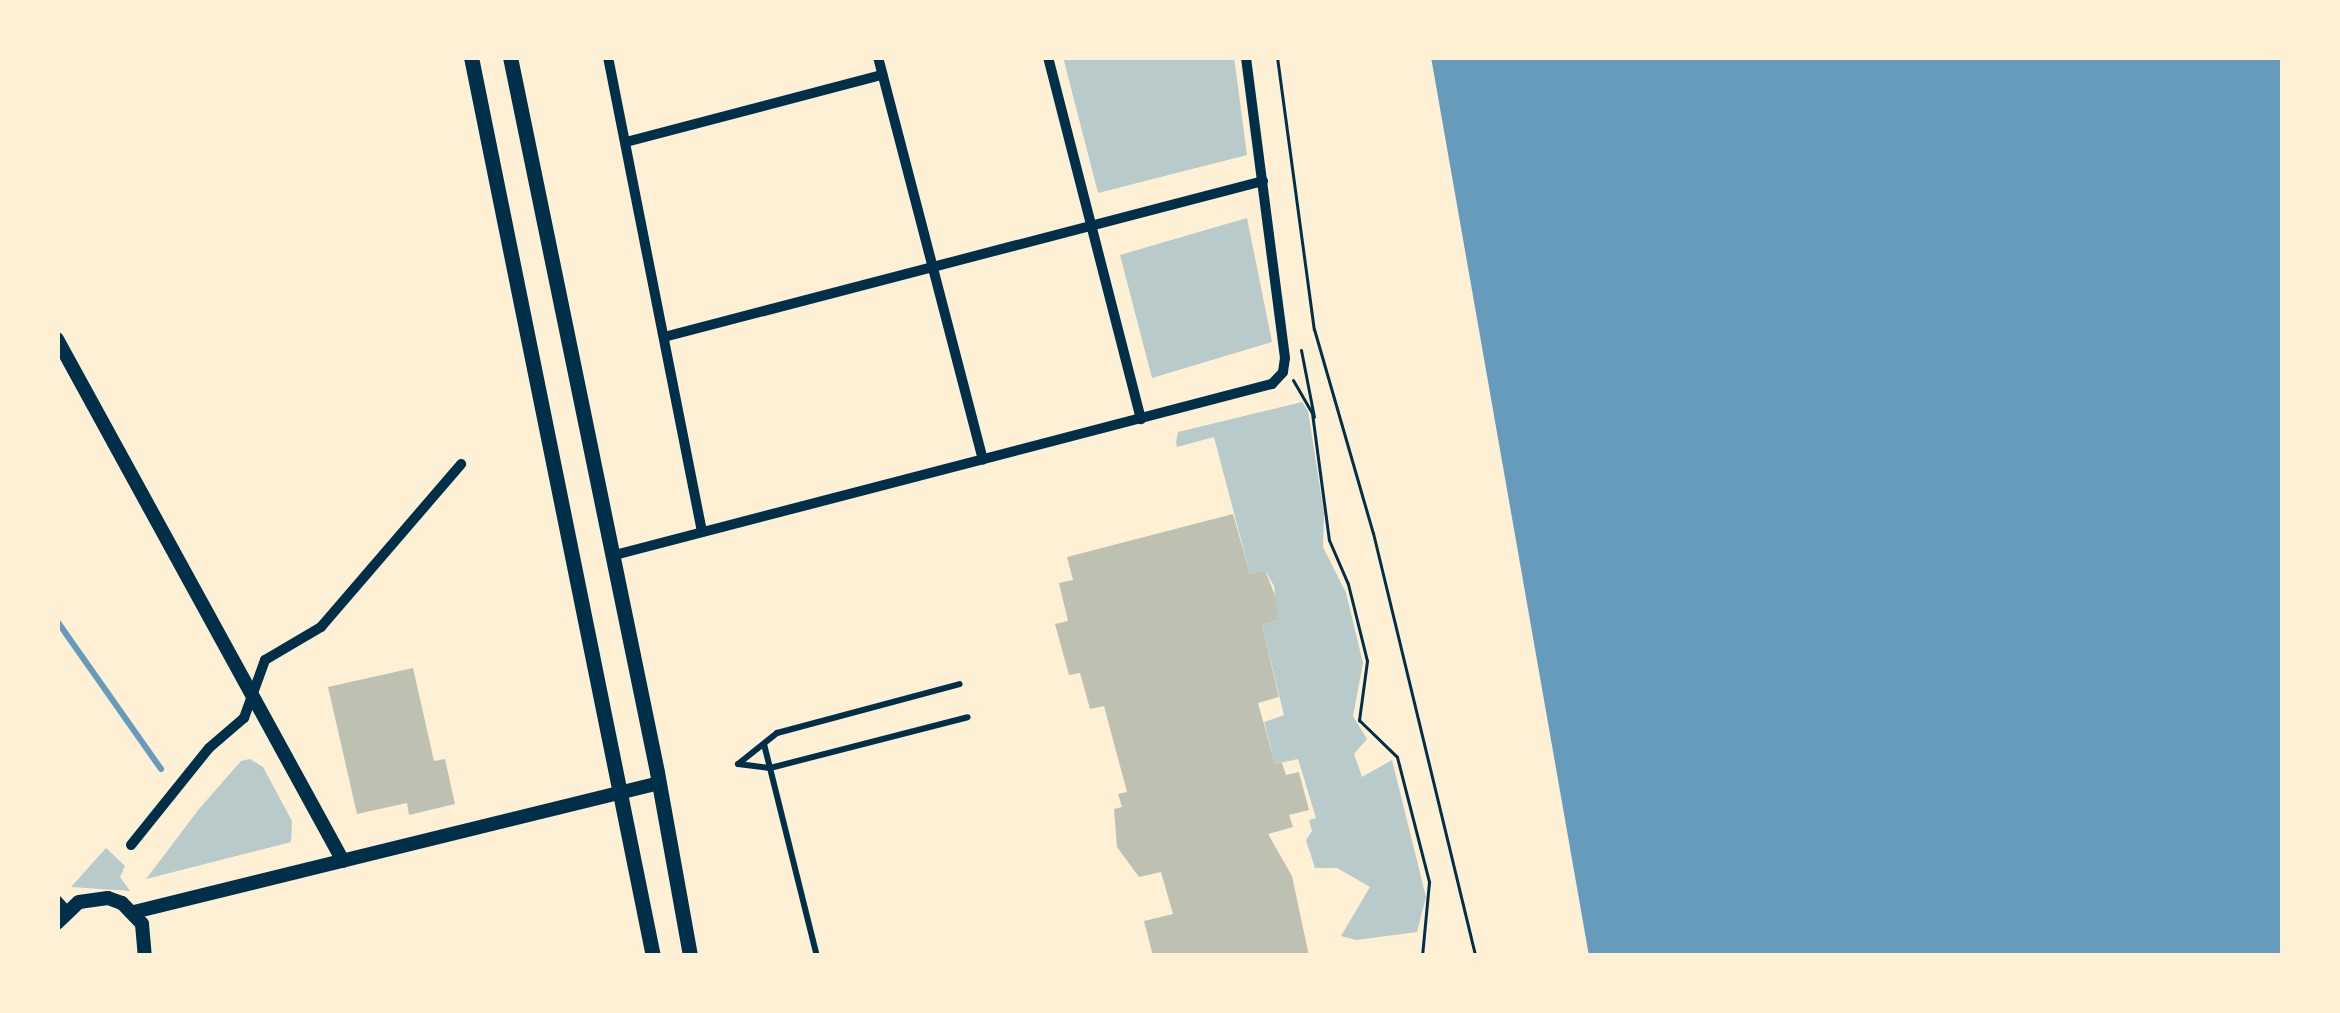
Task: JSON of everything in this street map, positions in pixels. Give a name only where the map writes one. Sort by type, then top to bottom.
[{"type":"main road","points":[[470,57],[653,956]]},
{"type":"main road","points":[[510,57],[690,956]]},
{"type":"street","points":[[608,57],[703,532]]},
{"type":"street","points":[[878,57],[983,460]]},
{"type":"street","points":[[1048,57],[1141,419]]},
{"type":"street","points":[[611,556],[1272,384],[1283,372],[1246,57]]},
{"type":"street","points":[[626,142],[882,75]]},
{"type":"street","points":[[664,337],[1264,181]]},
{"type":"street","points":[[57,339],[343,862]]},
{"type":"street","points":[[131,845],[209,748],[240,722],[266,660],[321,627],[460,464]]},
{"type":"street","points":[[134,913],[659,783]]},
{"type":"street","points":[[60,911],[93,898],[108,898],[134,913],[146,938],[145,956]]},
{"type":"lane","points":[[960,684],[777,733],[738,764],[770,768],[968,717]]},
{"type":"lane","points":[[763,743],[818,956]]},
{"type":"path","points":[[1277,57],[1314,329],[1373,533],[1475,956]]},
{"type":"path","points":[[1314,424],[1329,540],[1348,584],[1367,661],[1359,720],[1397,757],[1429,882],[1422,956]]},
{"type":"shaded area","points":[[1063,57],[1234,57],[1247,155],[1098,193]]},
{"type":"shaded area","points":[[1247,218],[1272,342],[1152,378],[1120,255]]},
{"type":"shaded area","points":[[1302,402],[1308,411],[1324,513],[1323,547],[1346,593],[1363,663],[1353,716],[1367,739],[1354,754],[1362,777],[1392,760],[1426,897],[1417,932],[1356,940],[1341,936],[1370,887],[1337,868],[1315,868],[1306,840],[1312,831],[1309,820],[1316,818],[1298,759],[1275,764],[1264,722],[1284,715],[1262,625],[1278,620],[1274,586],[1265,570],[1250,574],[1214,437],[1177,447],[1178,432]]},
{"type":"shaded area","points":[[250,759],[263,767],[292,821],[291,842],[146,879],[199,809],[241,761]]},
{"type":"shaded area","points":[[106,848],[125,866],[120,877],[130,891],[71,887]]},
{"type":"water","points":[[1431,57],[2283,57],[2283,956],[1589,956]]},
{"type":"building","points":[[1233,514],[1250,574],[1265,570],[1276,598],[1278,620],[1262,625],[1279,697],[1258,703],[1275,764],[1282,763],[1286,775],[1299,772],[1309,810],[1289,815],[1293,827],[1268,834],[1292,876],[1309,956],[1153,956],[1144,921],[1173,914],[1161,872],[1139,877],[1117,847],[1114,809],[1122,807],[1118,794],[1127,792],[1104,706],[1090,709],[1080,673],[1069,675],[1055,624],[1068,621],[1059,583],[1073,580],[1067,557]]},
{"type":"building","points":[[413,668],[434,761],[445,759],[455,804],[409,815],[407,803],[357,814],[328,687]]},
{"type":"waterway","points":[[57,621],[161,769]]}]
